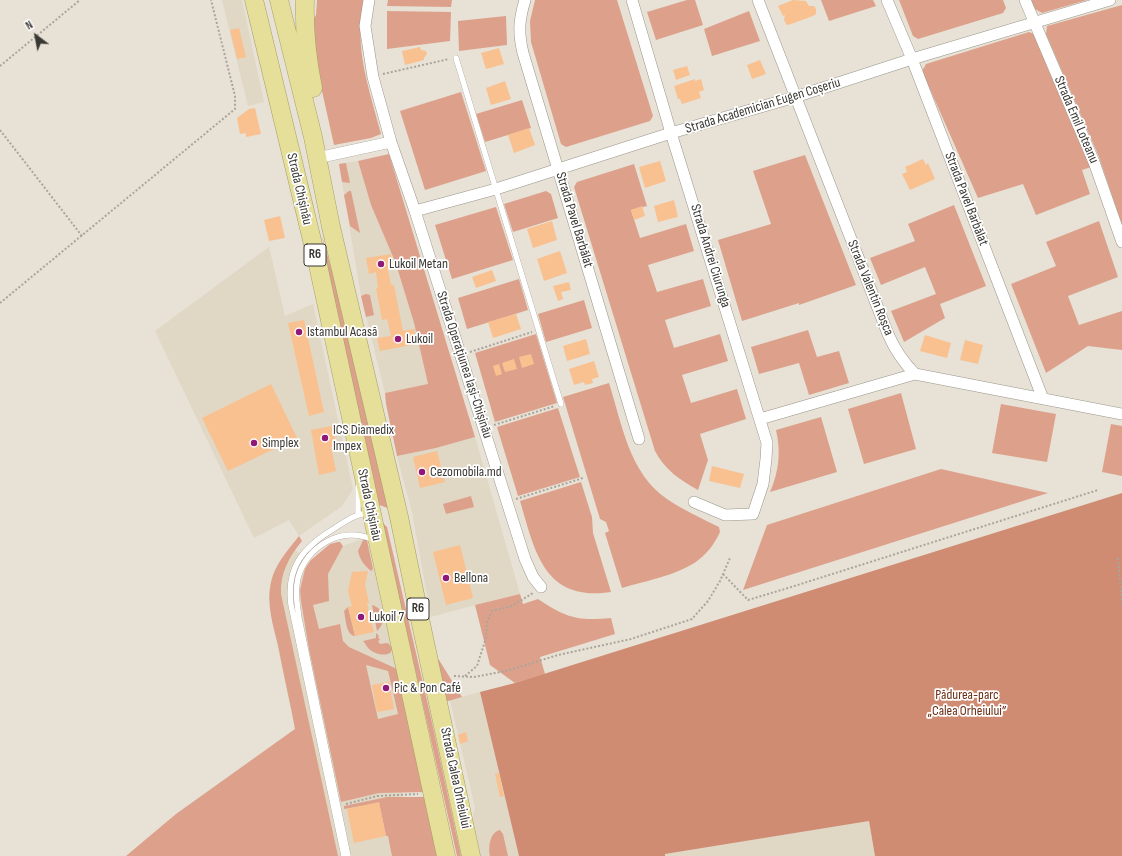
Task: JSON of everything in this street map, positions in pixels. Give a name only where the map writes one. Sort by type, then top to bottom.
[{"type":"highway","name":"Strada Chișinău","points":[[254,0],[318,265],[360,460],[364,513],[377,542],[414,706]]},
{"type":"highway","name":"Strada Chișinău","points":[[279,0],[313,137],[332,227],[399,518],[438,700]]},
{"type":"highway","points":[[305,0],[304,29],[316,111],[313,137]]},
{"type":"highway","points":[[364,513],[399,518]]},
{"type":"highway","name":"Strada Calea Orheiului","points":[[438,700],[471,856]]},
{"type":"highway","name":"Strada Calea Orheiului","points":[[414,706],[446,856]]},
{"type":"street","name":"Strada Operațiunea Iași-Chișinău","points":[[369,0],[365,26],[373,77],[392,142],[525,559],[532,577],[541,587]]},
{"type":"street","name":"Strada Pavel Barbălat","points":[[525,0],[519,23],[519,37],[640,439]]},
{"type":"street","name":"Strada Andrei Ciurunga","points":[[632,0],[671,133],[767,443],[763,484],[753,514],[725,515],[694,502]]},
{"type":"street","name":"Strada Valentin Roșca","points":[[758,0],[888,334],[896,352],[904,364],[915,374]]},
{"type":"street","name":"Strada Pavel Barbălat","points":[[888,0],[1043,398]]},
{"type":"street","name":"Strada Emil Loteanu","points":[[1025,0],[1094,162],[1122,242]]},
{"type":"street","name":"Strada Academician Eugen Coșeriu","points":[[415,211],[496,189],[671,133],[795,97],[912,59],[1110,0]]},
{"type":"street","points":[[317,158],[392,142]]},
{"type":"street","points":[[760,419],[915,374],[1122,414]]},
{"type":"lane","points":[[456,58],[561,404]]},
{"type":"lane","points":[[344,856],[291,605],[290,591],[294,568],[298,559],[307,548],[328,531],[364,513]]},
{"type":"lane","points":[[348,856],[299,618],[296,588],[298,578],[304,564],[314,551],[326,542],[344,535],[353,534],[366,536],[377,542]]},
{"type":"path","points":[[0,66],[80,0]]},
{"type":"path","points":[[0,303],[235,109],[235,96],[211,0]]},
{"type":"path","points":[[373,77],[456,58]]},
{"type":"path","points":[[0,130],[82,236]]},
{"type":"path","points":[[461,355],[539,330]]},
{"type":"path","points":[[484,428],[561,404]]},
{"type":"path","points":[[507,501],[583,478]]},
{"type":"path","points":[[723,574],[748,600],[1098,490]]},
{"type":"path","points":[[454,676],[474,677],[506,671],[558,655],[631,639],[692,619],[708,601],[730,558]]},
{"type":"path","points":[[1118,558],[1122,604]]},
{"type":"path","points":[[464,676],[477,666],[486,638],[487,622],[492,611],[512,606],[541,587]]},
{"type":"path","points":[[343,805],[377,796],[422,794]]},
{"type":"shaded area","points":[[222,0],[242,0],[264,102],[248,106]]},
{"type":"shaded area","points":[[317,0],[365,0],[360,33],[361,50],[381,134],[371,138],[334,145],[312,46],[311,23],[316,15]]},
{"type":"shaded area","points":[[388,0],[452,0],[451,7],[387,6]]},
{"type":"shaded area","points":[[535,0],[617,0],[653,116],[650,121],[566,147],[561,144],[531,42],[530,21]]},
{"type":"shaded area","points":[[687,0],[695,0],[703,25],[656,40],[647,12]]},
{"type":"shaded area","points":[[821,0],[873,0],[876,6],[829,21]]},
{"type":"shaded area","points":[[899,0],[1003,0],[1006,8],[1003,13],[918,39],[913,36]]},
{"type":"shaded area","points":[[1031,0],[1087,0],[1042,13],[1035,9]]},
{"type":"shaded area","points":[[1122,5],[1122,225],[1099,157],[1046,34],[1047,26]]},
{"type":"shaded area","points":[[387,11],[451,12],[450,41],[387,49]]},
{"type":"shaded area","points":[[749,11],[760,41],[712,56],[704,29]]},
{"type":"shaded area","points":[[506,16],[507,45],[459,51],[458,21]]},
{"type":"shaded area","points":[[1029,32],[1034,34],[1091,167],[1082,170],[1090,194],[1036,215],[1023,184],[978,198],[922,71],[926,64]]},
{"type":"shaded area","points":[[461,92],[486,171],[425,190],[400,111]]},
{"type":"shaded area","points":[[522,100],[531,128],[485,142],[476,114]]},
{"type":"shaded area","points":[[389,154],[475,437],[436,448],[397,456],[385,393],[428,384],[414,323],[396,264],[371,205],[358,161]]},
{"type":"shaded area","points":[[805,155],[856,285],[799,305],[799,303],[742,321],[718,240],[771,224],[753,171]]},
{"type":"shaded area","points":[[358,161],[371,205],[396,264],[414,323],[428,385],[385,393],[361,296],[339,164]]},
{"type":"shaded area","points":[[346,163],[350,183],[342,182],[339,164]]},
{"type":"shaded area","points":[[634,164],[647,206],[631,210],[640,238],[686,224],[694,251],[648,265],[657,292],[703,279],[711,306],[665,320],[674,348],[720,334],[728,361],[682,375],[691,403],[737,389],[746,419],[700,434],[708,460],[698,490],[668,469],[655,451],[574,187],[577,182]]},
{"type":"shaded area","points":[[351,191],[360,233],[350,226],[344,195]]},
{"type":"shaded area","points":[[546,191],[551,194],[558,218],[513,232],[504,204]]},
{"type":"shaded area","points":[[954,205],[986,286],[940,304],[945,318],[904,342],[891,311],[936,294],[925,267],[881,285],[870,258],[915,241],[908,224]]},
{"type":"shaded area","points":[[496,207],[513,260],[452,279],[435,225]]},
{"type":"shaded area","points":[[1099,221],[1118,277],[1068,296],[1079,325],[1122,311],[1122,350],[1088,346],[1046,373],[1011,284],[1056,266],[1046,242]]},
{"type":"shaded area","points":[[322,236],[346,321],[390,509],[377,504]]},
{"type":"shaded area","points":[[269,247],[285,316],[313,304],[353,489],[342,506],[299,536],[289,520],[254,538],[155,331]]},
{"type":"shaded area","points":[[519,279],[528,310],[467,329],[458,298]]},
{"type":"shaded area","points":[[366,294],[370,295],[374,315],[366,317],[361,296]]},
{"type":"shaded area","points":[[584,300],[592,328],[546,342],[538,314]]},
{"type":"shaded area","points":[[808,330],[817,357],[839,351],[849,383],[809,395],[799,363],[759,374],[751,347]]},
{"type":"shaded area","points":[[536,334],[557,403],[495,422],[475,353]]},
{"type":"shaded area","points":[[609,383],[629,447],[635,462],[644,476],[654,488],[667,499],[719,527],[720,532],[710,549],[694,563],[664,576],[622,588],[605,533],[609,531],[606,522],[600,519],[563,397]]},
{"type":"shaded area","points":[[901,393],[916,449],[864,464],[848,409]]},
{"type":"shaded area","points":[[1001,404],[1056,414],[1047,462],[992,453]]},
{"type":"shaded area","points":[[558,408],[580,477],[518,496],[497,427]]},
{"type":"shaded area","points":[[821,417],[837,472],[770,492],[777,469],[779,454],[776,430]]},
{"type":"shaded area","points":[[1111,424],[1122,426],[1122,476],[1102,472]]},
{"type":"shaded area","points":[[475,437],[520,594],[431,617],[412,512],[397,456],[436,448]]},
{"type":"shaded area","points":[[941,469],[1048,493],[743,590],[767,525]]},
{"type":"shaded area","points":[[581,482],[592,517],[593,533],[611,592],[588,593],[571,589],[557,581],[546,569],[538,555],[531,538],[520,501]]},
{"type":"shaded area","points":[[471,496],[474,507],[446,514],[443,504]]},
{"type":"shaded area","points":[[382,522],[387,527],[461,856],[457,856]]},
{"type":"shaded area","points":[[299,536],[302,541],[286,566],[282,579],[281,594],[338,856],[126,856],[176,814],[295,729],[272,622],[269,598],[273,575],[282,558]]},
{"type":"shaded area","points":[[364,538],[367,540],[397,669],[387,665],[398,714],[387,718],[415,856],[126,856],[176,814],[295,729],[271,615],[269,594],[274,572],[290,547],[325,569],[343,546]]},
{"type":"shaded area","points":[[364,538],[367,540],[373,569],[371,571],[366,567],[358,551]]},
{"type":"shaded area","points":[[340,542],[343,546],[328,574],[329,601],[313,605],[319,629],[340,624],[343,641],[349,647],[397,669],[426,792],[379,793],[341,802],[309,649],[300,590],[305,569],[311,560],[330,544]],"holes":[[[366,665],[388,671],[398,714],[378,719]]]},
{"type":"shaded area","points":[[520,594],[523,604],[538,599],[572,617],[589,619],[611,618],[615,634],[540,657],[545,674],[515,683],[490,665],[475,605]]},
{"type":"shaded area","points":[[372,605],[380,609],[383,616],[382,624],[377,631]]},
{"type":"shaded area","points":[[348,607],[355,636],[350,633],[347,626],[344,611]]},
{"type":"shaded area","points":[[376,633],[379,636],[378,637],[380,640],[378,641],[380,644],[388,643],[392,648],[389,654],[383,655],[374,652],[369,649],[363,641],[376,638]]},
{"type":"shaded area","points":[[435,657],[439,660],[462,697],[445,702]]},
{"type":"shaded area","points":[[480,692],[519,856],[478,856],[471,823],[475,808],[450,700]]},
{"type":"shaded area","points":[[387,797],[426,797],[439,856],[392,856],[379,803],[344,809],[344,806]]},
{"type":"shaded area","points":[[869,821],[875,856],[665,856],[665,854]]},
{"type":"shaded area","points":[[500,830],[503,834],[508,856],[490,856],[490,840],[497,831]]},
{"type":"green space","name":"Pădurea-parc „Calea Orheiului”","points":[[1122,493],[1122,856],[875,856],[869,821],[665,854],[665,856],[519,856],[480,692],[515,683]]},
{"type":"building","points":[[793,0],[806,1],[809,6],[814,6],[816,9],[816,14],[788,25],[786,24],[784,20],[785,15],[783,16],[778,6]]},
{"type":"building","points":[[239,28],[246,57],[237,59],[230,30]]},
{"type":"building","points":[[420,47],[421,50],[426,51],[427,54],[424,60],[405,65],[402,51]]},
{"type":"building","points":[[499,48],[504,64],[486,69],[481,53]]},
{"type":"building","points":[[760,60],[766,74],[752,79],[747,65]]},
{"type":"building","points":[[687,66],[690,75],[676,80],[673,70]]},
{"type":"building","points":[[695,79],[695,81],[701,79],[704,90],[699,92],[701,98],[682,104],[680,99],[678,99],[674,86]]},
{"type":"building","points":[[505,81],[511,99],[491,105],[486,88]]},
{"type":"building","points":[[255,108],[261,134],[246,137],[246,133],[240,134],[237,118],[249,109]]},
{"type":"building","points":[[529,128],[535,145],[514,153],[508,135]]},
{"type":"building","points":[[923,159],[926,165],[928,163],[935,179],[910,190],[902,174],[907,172],[905,167]]},
{"type":"building","points":[[660,161],[666,181],[645,188],[639,167]]},
{"type":"building","points":[[674,200],[678,217],[658,222],[654,206]]},
{"type":"building","points":[[642,206],[645,216],[634,220],[631,210]]},
{"type":"building","points":[[280,216],[285,238],[269,241],[264,220]]},
{"type":"building","points":[[552,221],[557,240],[533,248],[527,229]]},
{"type":"building","points":[[560,251],[567,273],[544,281],[537,259]]},
{"type":"building","points":[[391,254],[393,268],[388,269],[391,285],[394,285],[403,331],[414,329],[417,344],[380,351],[377,338],[391,336],[387,319],[382,320],[376,288],[378,288],[376,272],[369,274],[366,258]]},
{"type":"building","points":[[492,270],[496,281],[476,288],[472,277]]},
{"type":"building","points":[[569,282],[571,290],[561,292],[563,299],[558,301],[553,286]]},
{"type":"building","points":[[516,314],[521,329],[493,338],[488,322]]},
{"type":"building","points":[[304,320],[324,412],[309,416],[288,323]]},
{"type":"building","points":[[925,335],[951,343],[947,358],[920,351]]},
{"type":"building","points":[[586,339],[590,354],[567,361],[563,346]]},
{"type":"building","points":[[965,340],[983,345],[978,364],[960,360]]},
{"type":"building","points":[[531,354],[534,364],[522,368],[519,357]]},
{"type":"building","points":[[514,359],[517,369],[505,372],[502,363]]},
{"type":"building","points":[[594,361],[599,377],[592,379],[593,383],[585,385],[584,382],[574,385],[569,369]]},
{"type":"building","points":[[499,364],[502,374],[496,376],[493,366]]},
{"type":"building","points":[[271,384],[297,438],[228,471],[202,418]]},
{"type":"building","points":[[332,426],[337,446],[331,447],[336,471],[319,475],[311,430]]},
{"type":"building","points":[[437,451],[445,482],[420,488],[413,457]]},
{"type":"building","points":[[712,466],[744,474],[740,488],[709,481]]},
{"type":"building","points":[[460,545],[473,598],[446,605],[433,552]]},
{"type":"building","points":[[368,571],[365,585],[369,603],[367,603],[374,632],[355,636],[348,607],[352,606],[348,591],[352,572]]},
{"type":"building","points":[[389,682],[394,709],[377,712],[372,685]]},
{"type":"building","points":[[466,732],[468,741],[460,744],[458,735]]},
{"type":"building","points":[[499,773],[504,796],[500,797],[495,774]]},
{"type":"building","points":[[379,802],[386,836],[354,843],[347,809]]},
{"type":"place","name":"Lukoil Metan","points":[[381,264]]},
{"type":"place","name":"Istambul Acasă","points":[[299,332]]},
{"type":"place","name":"Lukoil","points":[[398,339]]},
{"type":"place","name":"ICS Diamedix Impex","points":[[325,438]]},
{"type":"place","name":"Simplex","points":[[254,443]]},
{"type":"place","name":"Cezomobila.md","points":[[422,472]]},
{"type":"place","name":"Bellona","points":[[446,578]]},
{"type":"place","name":"Lukoil 7","points":[[361,617]]},
{"type":"place","name":"Pic & Pon Café","points":[[386,688]]}]
